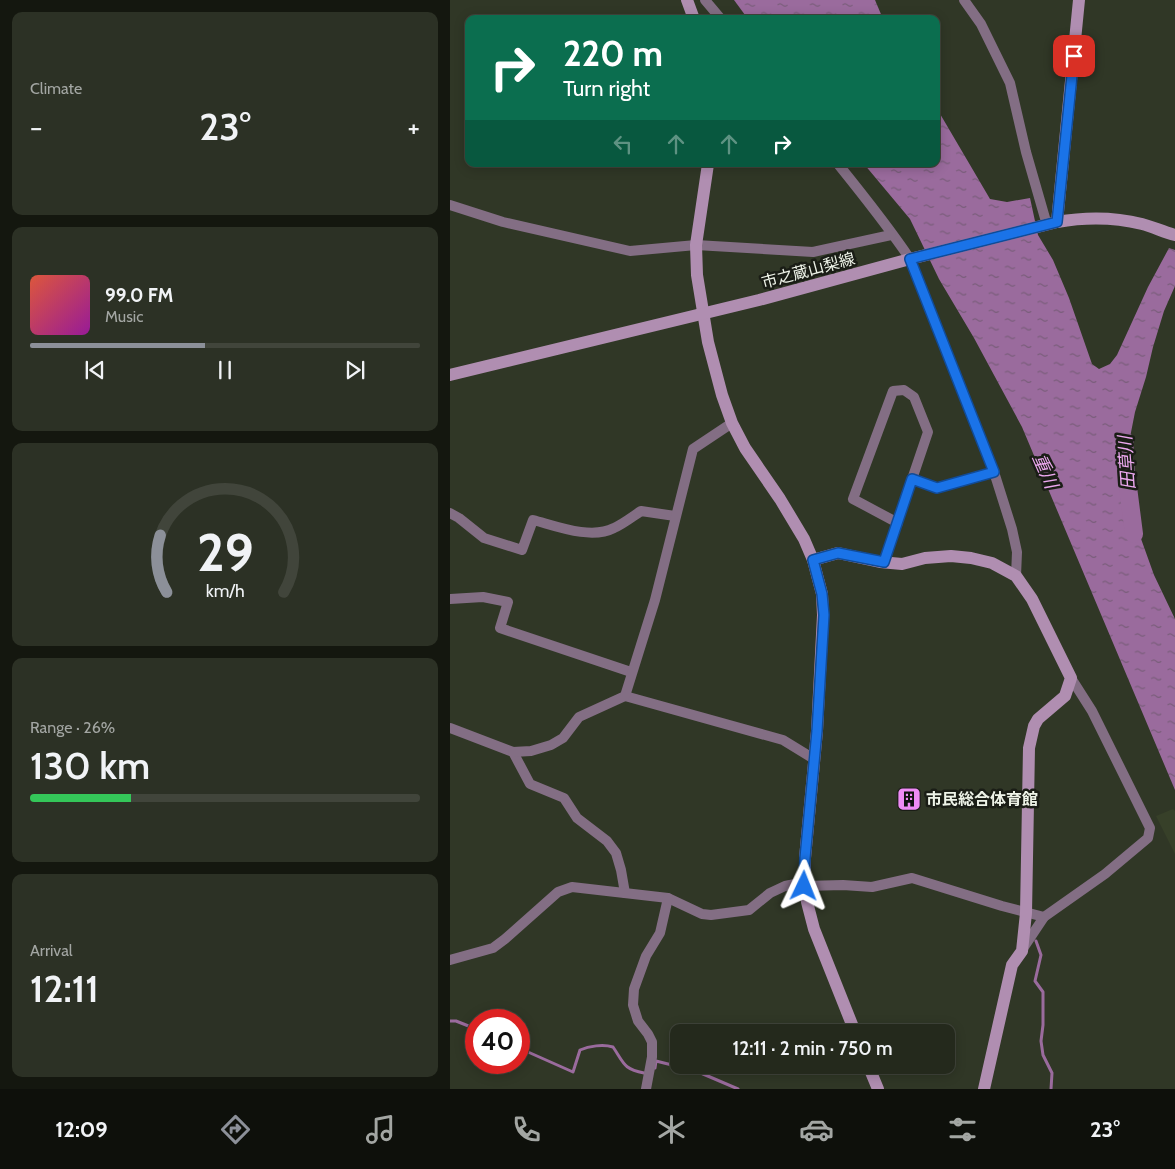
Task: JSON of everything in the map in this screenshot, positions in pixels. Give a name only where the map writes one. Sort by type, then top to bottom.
[{"type":"street","points":[[687,0],[693,15]]},
{"type":"street","points":[[705,0],[718,15]]},
{"type":"street","points":[[964,0],[981,24],[1010,83],[1026,152],[1049,224]]},
{"type":"street","points":[[1049,224],[1080,0]]},
{"type":"street","points":[[708,167],[696,245],[697,275],[708,342],[722,395],[732,424],[795,523],[813,560],[822,594],[824,615],[804,886],[814,929],[852,1024]]},
{"type":"street","points":[[840,167],[880,215],[891,235],[913,258],[994,472],[1017,552],[1016,576]]},
{"type":"street","points":[[450,205],[503,222],[630,251],[696,245],[813,252],[891,235]]},
{"type":"street","name":"市之蔵山梨線","points":[[450,376],[1049,224],[1081,218],[1116,220],[1142,224],[1172,235]]},
{"type":"street","points":[[884,562],[898,523],[928,432],[914,397],[904,390],[893,391],[853,499],[898,523]]},
{"type":"street","points":[[624,696],[643,642],[693,449],[732,424]]},
{"type":"street","points":[[912,479],[937,488],[994,472]]},
{"type":"street","points":[[450,513],[484,538],[522,550],[533,520],[577,532],[603,532],[613,529],[641,511],[675,516]]},
{"type":"street","points":[[813,560],[838,553],[902,564],[925,558],[951,556],[992,563],[1016,576],[1032,599],[1071,678],[1092,711],[1150,828],[1148,838],[1141,844],[1105,874],[1044,917],[1012,965],[984,1089]]},
{"type":"street","points":[[450,599],[483,597],[508,602],[500,628],[631,672]]},
{"type":"street","points":[[1022,951],[1026,914],[1029,748],[1034,726],[1038,719],[1065,696],[1071,678]]},
{"type":"street","points":[[450,728],[512,752],[531,751],[551,745],[563,738],[580,717],[624,696],[783,740],[814,759]]},
{"type":"street","points":[[512,752],[530,784],[564,798],[577,818],[607,841],[616,852],[625,893]]},
{"type":"street","points":[[450,960],[492,948],[505,940],[558,892],[572,887],[668,898],[702,914],[711,915],[749,910],[770,893],[785,886],[800,883],[804,886],[843,885],[872,887],[912,878],[1026,914],[1044,917]]},
{"type":"street","points":[[646,1089],[652,1058],[652,1042],[638,1021],[633,1005],[634,989],[646,956],[660,934],[668,898]]},
{"type":"street","points":[[872,1074],[878,1089]]},
{"type":"shaded area","points":[[1173,809],[1175,811],[1175,854],[1156,816]]},
{"type":"water","points":[[734,0],[875,0],[881,15],[745,15]]},
{"type":"water","name":"重川","points":[[940,114],[990,199],[1007,202],[1030,198],[1038,235],[1053,260],[1069,298],[1092,364],[1099,369],[1110,364],[1117,355],[1148,287],[1169,248],[1175,250],[1175,286],[1164,311],[1135,412],[1121,483],[1154,575],[1175,619],[1175,790],[1022,427],[974,338],[939,279],[910,219],[867,167],[940,167]]},
{"type":"waterway","name":"田草川","points":[[1125,441],[1124,456],[1134,534]]},
{"type":"waterway","points":[[1036,941],[1041,955],[1035,981],[1043,992],[1041,1041],[1043,1055],[1052,1073],[1051,1089]]},
{"type":"waterway","points":[[450,1021],[465,1025]]},
{"type":"waterway","points":[[530,1053],[573,1072],[580,1050],[588,1047],[609,1046],[613,1047],[628,1067],[644,1073]]},
{"type":"waterway","points":[[655,1068],[656,1061],[696,1071],[738,1089]]},
{"type":"place","name":"市民総合体育館","points":[[909,799]]},
{"type":"route","points":[[804,886],[817,731],[824,615],[822,594],[813,560],[838,553],[884,562],[912,479],[937,488],[994,472],[910,259],[1057,222],[1074,56]]}]
